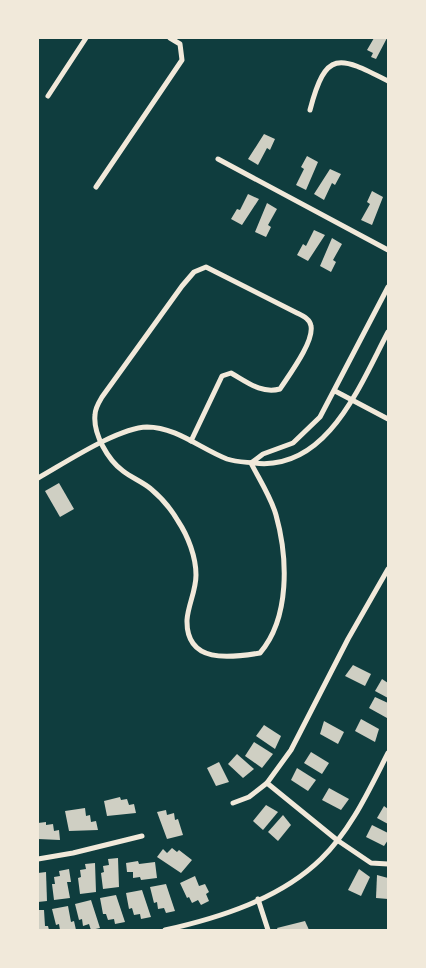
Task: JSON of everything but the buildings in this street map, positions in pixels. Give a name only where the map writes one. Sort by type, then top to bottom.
[{"type":"street","points":[[48,96],[86,38]]},
{"type":"street","points":[[96,187],[182,60],[180,44],[170,38]]},
{"type":"street","points":[[310,110],[320,77],[332,65],[352,62],[388,81]]},
{"type":"street","points":[[218,159],[388,250]]},
{"type":"street","points":[[191,441],[222,376],[231,373],[258,388],[270,392],[280,389],[309,342],[311,326],[308,319],[206,267],[194,272],[182,286],[102,397],[94,414],[102,443],[112,460],[121,470],[159,496],[180,523],[195,565],[196,577],[187,622],[190,640],[201,650],[213,657],[260,653],[271,640],[281,599],[284,555],[280,530],[275,512],[251,463]]},
{"type":"street","points":[[251,463],[263,454],[293,443],[304,435],[320,417],[388,288]]},
{"type":"street","points":[[38,478],[102,443],[130,430],[144,428],[169,430],[230,460],[265,465],[278,462],[309,449],[335,425],[352,400],[388,332]]},
{"type":"street","points":[[335,391],[388,419]]},
{"type":"street","points":[[233,803],[249,797],[267,784],[291,750],[388,568]]},
{"type":"street","points":[[165,930],[181,929],[219,916],[258,899],[292,882],[322,859],[356,814],[388,753]]},
{"type":"street","points":[[267,784],[337,840],[371,864],[388,864]]},
{"type":"street","points":[[38,859],[74,853],[142,836]]},
{"type":"street","points":[[258,899],[268,930]]}]
